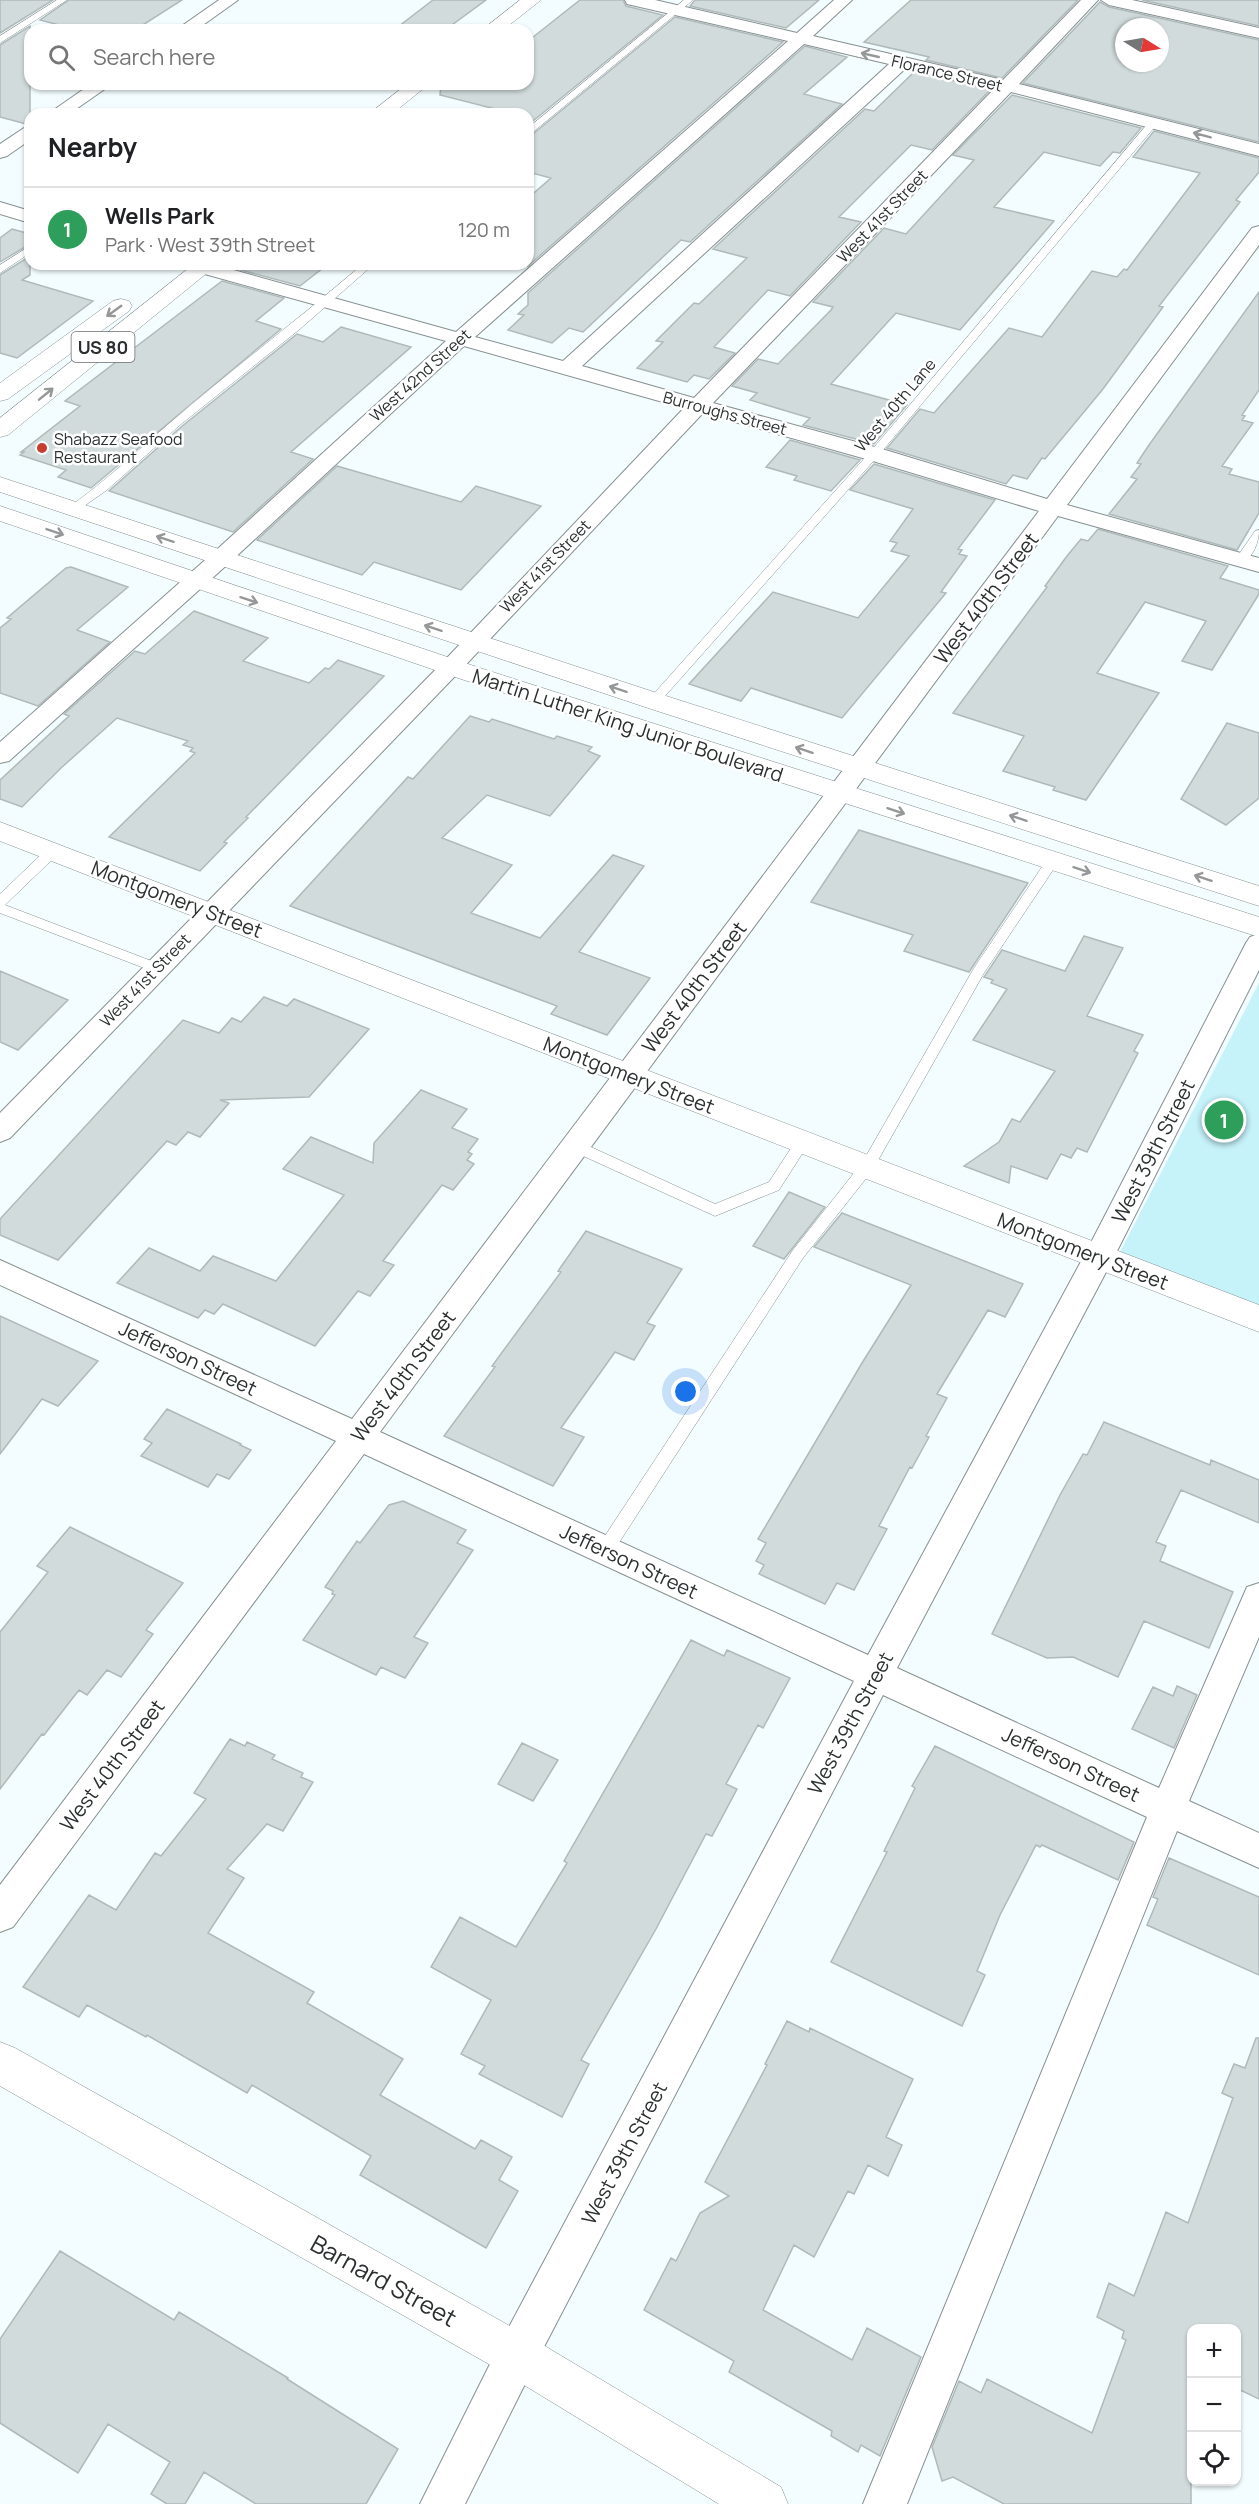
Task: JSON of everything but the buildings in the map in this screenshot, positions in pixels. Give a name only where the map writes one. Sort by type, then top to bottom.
[{"type":"main road","points":[[502,24],[540,3]]},
{"type":"main road","points":[[521,24],[540,3]]},
{"type":"main road","points":[[390,108],[423,90]]},
{"type":"main road","points":[[410,108],[425,90]]},
{"type":"main road","name":"US 80","points":[[0,394],[171,270]]},
{"type":"main road","name":"US 80","points":[[0,430],[194,270]]},
{"type":"main road","name":"Martin Luther King Junior Boulevard","points":[[0,484],[654,701],[1259,896]]},
{"type":"main road","name":"Martin Luther King Junior Boulevard","points":[[0,513],[193,581],[451,667],[1259,927]]},
{"type":"main road","name":"Montgomery Street","points":[[0,831],[1259,1319]]},
{"type":"main road","name":"Barnard Street","points":[[0,2064],[517,2355],[764,2504]]},
{"type":"street","points":[[194,24],[230,0]]},
{"type":"street","name":"Florance Street","points":[[633,0],[683,5],[801,39],[1007,86],[1259,150]]},
{"type":"street","name":"West 42nd Street","points":[[0,755],[221,558],[460,339],[844,0]]},
{"type":"street","name":"West 41st Street","points":[[0,1131],[451,667],[698,406],[1090,0]]},
{"type":"street","points":[[1109,0],[1259,33]]},
{"type":"street","points":[[567,369],[902,62]]},
{"type":"street","points":[[66,108],[94,90]]},
{"type":"street","points":[[0,152],[24,136]]},
{"type":"street","points":[[0,208],[24,215]]},
{"type":"street","name":"West 40th Street","points":[[0,1915],[1259,232]]},
{"type":"street","name":"Burroughs Street","points":[[217,270],[1250,562]]},
{"type":"street","name":"West 39th Street","points":[[442,2504],[517,2355],[1099,1257],[1259,943]]},
{"type":"street","name":"Jefferson Street","points":[[0,1272],[1259,1851]]},
{"type":"street","points":[[885,2504],[1168,1809],[1259,1597]]},
{"type":"lane","points":[[25,24],[63,0]]},
{"type":"lane","points":[[534,128],[683,5]]},
{"type":"lane","points":[[0,40],[24,25]]},
{"type":"lane","name":"West 40th Lane","points":[[654,701],[874,454],[1153,123]]},
{"type":"lane","points":[[0,270],[24,253]]},
{"type":"lane","points":[[74,508],[103,488],[176,423],[296,327],[362,270]]},
{"type":"lane","points":[[1250,562],[1259,533]]},
{"type":"lane","points":[[0,902],[53,851]]},
{"type":"lane","points":[[605,1550],[798,1254],[867,1167],[979,971],[1053,861]]},
{"type":"lane","points":[[0,908],[157,968]]},
{"type":"lane","points":[[574,1146],[715,1210],[774,1186],[802,1143]]},
{"type":"shaded area","points":[[1259,983],[1259,1311],[1118,1256]]},
{"type":"place","name":"Shabazz Seafood Restaurant","points":[[42,448]]},
{"type":"place","name":"Wells Park","points":[[1224,1120]]}]
